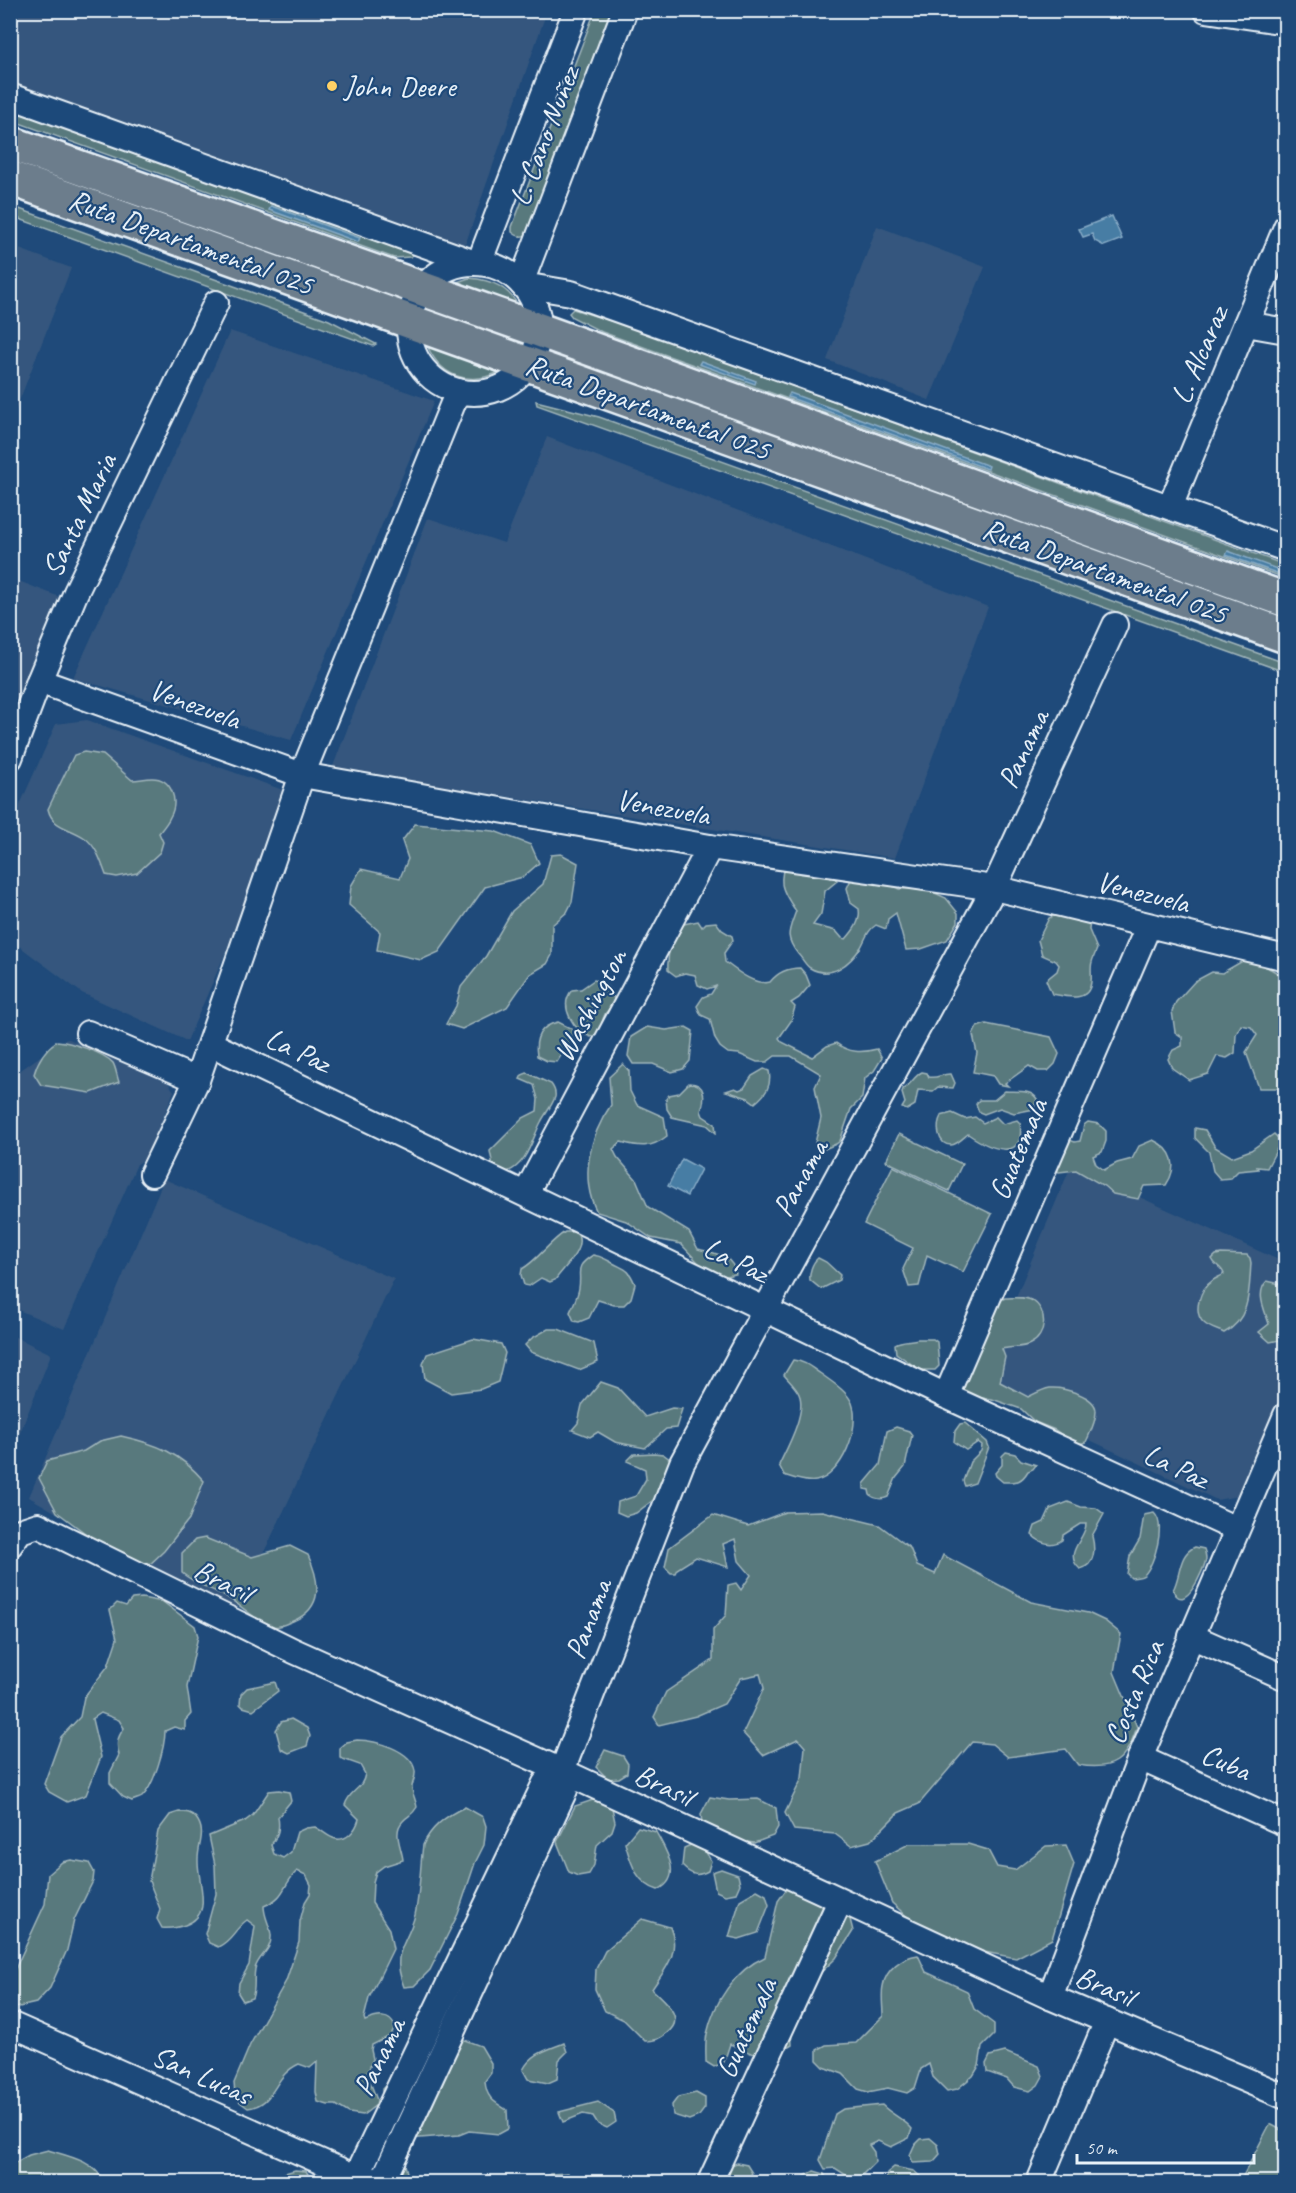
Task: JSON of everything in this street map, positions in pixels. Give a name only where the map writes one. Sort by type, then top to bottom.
[{"type":"highway","name":"Ruta Departamental 025","points":[[10,143],[539,330],[1286,600]]},
{"type":"highway","name":"Ruta Departamental 025","points":[[10,178],[1286,636]]},
{"type":"street","name":"L. Cano Nuñez","points":[[477,263],[576,10]]},
{"type":"street","name":"L. Cano Nuñez","points":[[522,284],[625,10]]},
{"type":"street","points":[[1206,10],[1286,22]]},
{"type":"street","points":[[10,96],[510,274],[522,284],[532,298],[537,314],[538,342],[528,364],[515,378],[499,387],[481,392],[458,391],[436,381],[423,369],[414,354],[409,338],[409,321],[416,298],[439,273],[458,265],[477,263]]},
{"type":"street","name":"L. Alcaraz","points":[[1170,507],[1286,227]]},
{"type":"street","points":[[522,284],[571,293],[1286,549]]},
{"type":"street","name":"Santa Maria","points":[[10,758],[76,592],[216,303]]},
{"type":"street","points":[[1246,324],[1286,331]]},
{"type":"street","points":[[152,1174],[197,1080],[302,775],[458,391]]},
{"type":"street","name":"Panama","points":[[368,2182],[385,2176],[565,1790],[562,1772],[682,1463],[994,888],[1115,625]]},
{"type":"street","name":"Venezuela","points":[[39,681],[302,775],[710,847],[994,888],[1148,927],[1286,958]]},
{"type":"street","name":"Washington","points":[[526,1193],[710,847]]},
{"type":"street","name":"Guatemala","points":[[946,1396],[1148,927]]},
{"type":"street","points":[[88,1033],[197,1080]]},
{"type":"street","name":"La Paz","points":[[211,1044],[946,1396],[1236,1528]]},
{"type":"street","name":"Costa Rica","points":[[1050,1997],[1140,1758],[1286,1415]]},
{"type":"street","name":"Brasil","points":[[15,1538],[38,1525],[294,1651],[1050,1997],[1286,2097]]},
{"type":"street","points":[[1191,1636],[1286,1678]]},
{"type":"street","name":"Cuba","points":[[1140,1758],[1286,1824]]},
{"type":"street","name":"Guatemala","points":[[710,2182],[840,1901]]},
{"type":"street","points":[[1039,2182],[1107,2021]]},
{"type":"street","name":"San Lucas","points":[[10,2024],[368,2182]]},
{"type":"shaded area","points":[[10,11],[547,11],[464,248],[11,84]]},
{"type":"shaded area","points":[[271,206],[360,238],[358,242],[269,210]]},
{"type":"shaded area","points":[[1112,216],[1122,239],[1104,246],[1095,241],[1092,234],[1083,237],[1079,229]]},
{"type":"shaded area","points":[[877,226],[985,267],[929,400],[827,360]]},
{"type":"shaded area","points":[[10,246],[71,268],[11,422]]},
{"type":"shaded area","points":[[230,331],[434,401],[291,740],[73,678]]},
{"type":"shaded area","points":[[701,361],[756,381],[755,384],[699,364]]},
{"type":"shaded area","points":[[790,393],[989,466],[988,469],[788,397]]},
{"type":"shaded area","points":[[547,437],[988,607],[895,858],[332,769],[428,518],[504,543]]},
{"type":"shaded area","points":[[1228,551],[1285,572],[1285,576],[1226,555]]},
{"type":"shaded area","points":[[11,578],[62,598],[11,715]]},
{"type":"shaded area","points":[[87,720],[283,790],[289,807],[187,1041],[82,993],[11,940],[11,825],[56,724]]},
{"type":"shaded area","points":[[69,1039],[168,1083],[174,1091],[146,1159],[137,1164],[64,1329],[11,1307],[11,1077],[63,1040]]},
{"type":"shaded area","points":[[682,1159],[701,1169],[687,1196],[668,1186]]},
{"type":"shaded area","points":[[1071,1166],[1285,1263],[1285,1389],[1243,1495],[1217,1500],[984,1390],[982,1378]]},
{"type":"shaded area","points":[[164,1179],[394,1279],[238,1607],[215,1605],[29,1497]]},
{"type":"shaded area","points":[[11,1335],[51,1354],[11,1456]]},
{"type":"green space","points":[[595,11],[614,11],[530,233],[518,236],[512,232],[512,227]]},
{"type":"green space","points":[[10,107],[413,253],[413,255],[394,258],[11,120]]},
{"type":"green space","points":[[11,206],[329,320],[376,344],[373,346],[11,216]]},
{"type":"green space","points":[[469,278],[499,286],[520,308],[451,284]]},
{"type":"green space","points":[[573,309],[627,326],[1285,565],[1285,578],[602,332],[572,317],[569,313]]},
{"type":"green space","points":[[425,340],[503,370],[478,378],[456,376],[438,363]]},
{"type":"green space","points":[[536,401],[599,417],[1285,663],[1285,672],[537,405]]},
{"type":"green space","points":[[84,752],[103,755],[132,780],[159,779],[169,786],[172,792],[173,811],[159,833],[163,842],[160,852],[137,873],[117,877],[106,875],[93,846],[79,834],[58,824],[50,816],[48,809],[74,755]]},
{"type":"green space","points":[[415,824],[494,831],[531,845],[539,863],[523,877],[485,887],[439,952],[421,960],[377,950],[380,932],[349,905],[351,886],[361,869],[400,878],[408,859],[402,841]]},
{"type":"green space","points":[[788,852],[830,856],[837,881],[825,891],[821,914],[813,925],[836,931],[842,938],[846,939],[849,936],[859,917],[859,909],[851,903],[847,888],[853,875],[867,875],[899,889],[924,888],[946,898],[958,913],[958,922],[947,940],[921,949],[906,950],[896,913],[888,919],[886,929],[876,925],[871,930],[857,953],[846,964],[825,972],[810,968],[789,938],[796,911],[782,883]]},
{"type":"green space","points":[[561,854],[578,863],[572,902],[567,912],[552,925],[552,955],[547,964],[530,974],[507,1007],[462,1029],[446,1024],[456,1006],[461,987],[486,956],[512,911],[543,884],[551,855]]},
{"type":"green space","points":[[1058,914],[1090,921],[1089,930],[1097,949],[1091,964],[1089,989],[1082,996],[1052,994],[1046,980],[1057,971],[1059,965],[1056,961],[1042,955],[1038,940],[1049,918]]},
{"type":"green space","points":[[698,921],[702,927],[706,923],[716,922],[722,930],[732,936],[733,940],[724,953],[725,962],[746,977],[758,982],[770,982],[783,971],[800,968],[806,975],[810,985],[799,998],[791,1003],[795,1007],[791,1021],[779,1038],[782,1042],[812,1057],[827,1046],[836,1043],[846,1049],[856,1051],[877,1049],[882,1058],[874,1071],[865,1078],[862,1098],[851,1109],[840,1141],[836,1144],[822,1150],[815,1143],[821,1118],[815,1087],[821,1074],[791,1056],[775,1056],[767,1062],[757,1062],[739,1054],[728,1053],[715,1039],[710,1019],[701,1015],[697,1006],[703,997],[711,994],[716,986],[707,989],[698,985],[695,975],[685,973],[676,976],[668,970],[670,946],[679,925]]},
{"type":"green space","points":[[1246,959],[1262,964],[1285,977],[1285,1001],[1282,1012],[1286,1029],[1285,1088],[1259,1088],[1246,1052],[1257,1035],[1251,1027],[1241,1025],[1236,1034],[1235,1053],[1227,1058],[1217,1056],[1208,1074],[1189,1080],[1172,1068],[1168,1059],[1173,1050],[1182,1046],[1182,1037],[1175,1032],[1172,1011],[1176,1002],[1195,981],[1212,972],[1222,973]]},
{"type":"green space","points":[[594,980],[608,988],[614,999],[612,1006],[604,1016],[600,1033],[591,1037],[574,1024],[567,1011],[567,1004],[572,990],[581,989]]},
{"type":"green space","points":[[558,1022],[572,1029],[577,1043],[576,1048],[565,1049],[557,1062],[547,1061],[537,1056],[536,1044],[540,1034],[547,1026]]},
{"type":"green space","points":[[986,1024],[1051,1037],[1059,1054],[1055,1064],[1048,1071],[1038,1071],[1029,1066],[1005,1083],[1008,1086],[998,1084],[993,1076],[973,1072],[977,1053],[973,1035],[977,1027]]},
{"type":"green space","points":[[647,1027],[666,1030],[686,1027],[693,1031],[690,1061],[683,1069],[672,1072],[653,1064],[633,1064],[628,1056],[631,1037]]},
{"type":"green space","points":[[57,1041],[70,1043],[103,1055],[113,1063],[119,1082],[91,1093],[41,1085],[34,1074],[46,1051]]},
{"type":"green space","points":[[623,1064],[629,1071],[630,1091],[637,1105],[664,1117],[667,1136],[656,1143],[645,1146],[621,1142],[613,1149],[617,1157],[636,1179],[648,1207],[689,1232],[698,1249],[716,1254],[731,1262],[736,1274],[717,1278],[708,1273],[681,1244],[651,1238],[626,1221],[597,1212],[589,1185],[589,1157],[597,1130],[611,1105],[609,1077]]},
{"type":"green space","points":[[764,1069],[769,1071],[769,1085],[755,1103],[748,1098],[726,1091],[744,1088],[752,1076]]},
{"type":"green space","points":[[922,1072],[927,1073],[929,1077],[951,1074],[955,1083],[953,1088],[938,1087],[933,1091],[918,1090],[915,1105],[907,1110],[902,1108],[905,1103],[903,1089]]},
{"type":"green space","points":[[527,1073],[551,1084],[555,1097],[524,1158],[514,1169],[507,1172],[502,1169],[501,1172],[493,1166],[490,1151],[523,1118],[537,1111],[538,1099],[534,1085],[520,1079]]},
{"type":"green space","points":[[689,1083],[702,1089],[704,1097],[701,1111],[703,1116],[715,1124],[716,1133],[707,1125],[672,1117],[667,1109],[666,1099],[669,1095],[679,1093]]},
{"type":"green space","points":[[1005,1091],[1031,1094],[1037,1099],[1034,1109],[1014,1113],[1000,1108],[984,1114],[979,1112],[976,1104],[979,1100],[994,1100]]},
{"type":"green space","points":[[952,1113],[965,1119],[975,1117],[983,1123],[996,1117],[1003,1124],[1017,1120],[1020,1123],[1020,1136],[1017,1144],[1004,1149],[985,1144],[968,1134],[956,1144],[946,1144],[940,1138],[938,1124],[941,1116]]},
{"type":"green space","points":[[1088,1122],[1099,1124],[1106,1131],[1106,1141],[1102,1152],[1093,1156],[1096,1164],[1104,1170],[1132,1159],[1139,1146],[1153,1140],[1165,1148],[1173,1165],[1166,1185],[1144,1186],[1138,1199],[1113,1194],[1104,1186],[1076,1170],[1059,1172],[1055,1169],[1066,1139],[1080,1141],[1084,1125]]},
{"type":"green space","points":[[1195,1128],[1205,1130],[1215,1147],[1232,1157],[1251,1150],[1274,1134],[1281,1141],[1267,1168],[1257,1167],[1258,1169],[1238,1171],[1231,1178],[1220,1179],[1213,1171],[1209,1152],[1195,1138]]},
{"type":"green space","points":[[899,1134],[962,1164],[949,1191],[886,1161]]},
{"type":"green space","points":[[893,1166],[992,1214],[963,1272],[927,1255],[919,1286],[909,1287],[903,1269],[913,1248],[864,1224]]},
{"type":"green space","points":[[565,1232],[576,1232],[579,1238],[577,1250],[569,1263],[555,1280],[550,1282],[541,1278],[529,1286],[524,1285],[522,1269]]},
{"type":"green space","points":[[1221,1254],[1247,1255],[1251,1263],[1249,1293],[1244,1312],[1233,1327],[1224,1333],[1204,1323],[1198,1313],[1199,1301],[1204,1289],[1224,1274],[1212,1259]]},
{"type":"green space","points":[[593,1255],[628,1272],[635,1284],[631,1298],[624,1305],[614,1305],[598,1300],[589,1318],[579,1322],[574,1321],[570,1312],[578,1291],[581,1266]]},
{"type":"green space","points":[[818,1258],[840,1275],[839,1280],[821,1289],[810,1280],[811,1268]]},
{"type":"green space","points":[[1267,1281],[1285,1285],[1285,1339],[1270,1342],[1259,1332],[1269,1324],[1261,1296],[1263,1286]]},
{"type":"green space","points":[[1005,1298],[1030,1299],[1038,1305],[1044,1323],[1040,1335],[1030,1344],[1002,1349],[1005,1357],[1000,1382],[1028,1397],[1050,1388],[1070,1391],[1091,1401],[1096,1411],[1086,1442],[1076,1445],[1055,1430],[1035,1422],[1021,1409],[992,1399],[972,1397],[948,1377],[945,1366],[962,1348],[984,1340],[997,1302]]},
{"type":"green space","points":[[548,1329],[558,1329],[594,1343],[598,1362],[579,1370],[531,1352],[525,1345]]},
{"type":"green space","points":[[473,1339],[501,1344],[505,1353],[498,1382],[481,1389],[451,1393],[425,1379],[423,1364],[427,1354]]},
{"type":"green space","points":[[918,1339],[933,1339],[937,1342],[939,1366],[935,1370],[920,1370],[896,1353],[895,1344]]},
{"type":"green space","points":[[793,1360],[808,1365],[839,1387],[850,1399],[854,1413],[851,1437],[841,1460],[834,1470],[816,1481],[804,1481],[784,1475],[779,1465],[795,1430],[800,1410],[799,1394],[784,1375]]},
{"type":"green space","points":[[601,1382],[618,1388],[645,1417],[672,1408],[682,1409],[676,1428],[666,1429],[645,1448],[615,1442],[598,1432],[590,1437],[572,1430],[578,1423],[582,1405]]},
{"type":"green space","points":[[965,1423],[987,1442],[989,1447],[975,1483],[965,1486],[963,1481],[970,1462],[981,1451],[982,1445],[978,1442],[966,1450],[954,1442],[955,1431],[960,1424]]},
{"type":"green space","points":[[896,1427],[909,1431],[912,1435],[905,1467],[896,1478],[888,1497],[876,1498],[870,1495],[869,1490],[864,1489],[864,1484],[880,1465],[887,1431]]},
{"type":"green space","points":[[121,1436],[146,1442],[167,1451],[186,1463],[204,1481],[189,1519],[164,1551],[149,1565],[101,1545],[57,1512],[39,1478],[47,1461],[84,1451],[100,1441]]},
{"type":"green space","points":[[1006,1452],[1036,1465],[1020,1480],[1003,1482],[995,1473],[1002,1465],[1002,1456]]},
{"type":"green space","points":[[634,1454],[663,1454],[671,1460],[669,1488],[636,1513],[626,1516],[617,1512],[618,1502],[636,1496],[646,1479],[645,1469],[627,1461]]},
{"type":"green space","points":[[1068,1502],[1081,1507],[1096,1508],[1104,1514],[1092,1536],[1094,1551],[1092,1560],[1080,1569],[1073,1557],[1086,1524],[1080,1524],[1063,1535],[1062,1540],[1050,1544],[1032,1535],[1035,1526],[1044,1522],[1050,1509]]},
{"type":"green space","points":[[822,1511],[879,1525],[910,1548],[917,1566],[935,1574],[943,1555],[1031,1602],[1088,1613],[1105,1621],[1121,1634],[1114,1672],[1137,1727],[1123,1756],[1110,1765],[1078,1765],[1066,1749],[1008,1757],[992,1744],[972,1742],[919,1804],[898,1813],[870,1841],[851,1846],[835,1834],[794,1830],[785,1813],[802,1778],[805,1747],[798,1739],[763,1755],[743,1733],[764,1688],[760,1674],[741,1678],[724,1704],[696,1716],[659,1725],[654,1717],[666,1692],[713,1660],[713,1630],[726,1615],[728,1585],[736,1583],[741,1590],[751,1575],[739,1561],[735,1539],[723,1544],[728,1567],[696,1557],[677,1569],[675,1573],[671,1573],[665,1567],[669,1548],[713,1515],[748,1526],[785,1512]]},
{"type":"green space","points":[[1154,1513],[1159,1526],[1159,1535],[1152,1562],[1144,1575],[1131,1578],[1127,1574],[1130,1556],[1140,1539],[1144,1515]]},
{"type":"green space","points":[[205,1538],[252,1557],[290,1546],[308,1555],[317,1584],[315,1601],[303,1615],[279,1626],[270,1626],[260,1621],[227,1597],[182,1573],[182,1553],[195,1540]]},
{"type":"green space","points":[[1195,1547],[1204,1549],[1206,1559],[1204,1565],[1188,1595],[1183,1598],[1177,1597],[1173,1590],[1183,1560]]},
{"type":"green space","points":[[142,1598],[163,1602],[195,1626],[198,1636],[187,1687],[191,1714],[185,1721],[185,1730],[174,1727],[165,1731],[155,1776],[142,1797],[132,1801],[123,1797],[110,1783],[110,1773],[119,1755],[118,1741],[124,1728],[119,1720],[101,1713],[92,1719],[101,1757],[86,1795],[67,1802],[49,1792],[44,1784],[61,1737],[80,1717],[84,1697],[108,1666],[117,1639],[110,1610],[117,1603],[126,1606],[132,1599]]},
{"type":"green space","points":[[275,1682],[278,1691],[253,1710],[240,1704],[241,1694],[247,1688]]},
{"type":"green space","points":[[291,1719],[307,1728],[310,1736],[307,1746],[289,1753],[281,1749],[276,1730],[281,1722]]},
{"type":"green space","points":[[357,1740],[382,1744],[407,1757],[415,1771],[412,1791],[417,1807],[403,1821],[398,1830],[403,1860],[384,1866],[376,1872],[373,1882],[372,1903],[389,1929],[393,1949],[369,1998],[364,2018],[365,2021],[378,2017],[390,2019],[395,2027],[390,2036],[372,2045],[373,2059],[367,2074],[377,2100],[376,2105],[363,2115],[349,2113],[336,2105],[318,2102],[317,2062],[310,2068],[299,2064],[290,2069],[264,2101],[248,2108],[235,2094],[234,2083],[250,2045],[286,1981],[299,1942],[300,1921],[311,1885],[306,1875],[297,1871],[277,1899],[264,1906],[271,1941],[255,1969],[252,1998],[243,2001],[238,1993],[239,1983],[249,1965],[255,1926],[247,1920],[223,1944],[218,1947],[209,1943],[205,1934],[216,1894],[215,1865],[209,1836],[245,1821],[253,1815],[269,1791],[279,1790],[289,1792],[291,1801],[278,1817],[278,1832],[271,1845],[274,1854],[283,1858],[291,1852],[297,1832],[306,1828],[315,1827],[338,1839],[346,1837],[356,1827],[359,1819],[345,1805],[361,1784],[365,1774],[360,1765],[340,1758],[340,1748],[347,1742]]},
{"type":"green space","points":[[605,1750],[623,1756],[628,1764],[627,1773],[619,1778],[608,1779],[596,1767]]},
{"type":"green space","points":[[552,1795],[439,2045],[462,2039],[481,2046],[491,2063],[491,2073],[485,2081],[487,2092],[495,2102],[507,2110],[508,2129],[499,2134],[469,2131],[459,2135],[407,2139],[401,2148],[408,2177],[404,2182],[364,2182],[382,2108],[382,2089],[403,2067]]},
{"type":"green space","points":[[710,1797],[729,1800],[758,1799],[776,1808],[778,1827],[773,1836],[754,1843],[725,1839],[702,1824],[701,1814]]},
{"type":"green space","points":[[593,1800],[611,1803],[615,1822],[612,1831],[597,1845],[594,1865],[589,1874],[578,1876],[569,1872],[557,1842],[575,1806]]},
{"type":"green space","points":[[465,1807],[483,1817],[486,1826],[484,1845],[475,1863],[458,1914],[430,1970],[414,1986],[404,1987],[400,1975],[399,1957],[415,1915],[423,1845],[440,1822]]},
{"type":"green space","points":[[179,1812],[192,1815],[201,1828],[198,1868],[202,1906],[194,1920],[185,1925],[162,1928],[157,1919],[160,1909],[149,1881],[158,1831],[170,1815]]},
{"type":"green space","points":[[638,1827],[656,1832],[668,1855],[670,1878],[666,1885],[658,1890],[644,1883],[639,1877],[627,1850],[625,1843]]},
{"type":"green space","points":[[693,1844],[702,1845],[711,1861],[708,1871],[701,1874],[691,1873],[682,1866],[684,1848]]},
{"type":"green space","points":[[909,1844],[968,1844],[988,1850],[997,1867],[1015,1870],[1046,1846],[1066,1845],[1074,1864],[1052,1939],[1016,1958],[937,1943],[892,1903],[875,1861]]},
{"type":"green space","points":[[71,1860],[89,1863],[94,1872],[93,1881],[74,1920],[67,1950],[50,1988],[36,2003],[15,2008],[11,2006],[11,1978],[45,1904],[48,1874],[62,1862]]},
{"type":"green space","points":[[721,1869],[738,1875],[740,1884],[736,1893],[725,1895],[716,1891],[712,1872]]},
{"type":"green space","points":[[808,1877],[829,1879],[847,1907],[853,1931],[836,1958],[813,1980],[807,2004],[791,2025],[792,2045],[767,2060],[730,2044],[724,2062],[714,2067],[706,2062],[706,2048],[707,2034],[715,2010],[727,1988],[735,1979],[744,1970],[765,1957],[778,1901],[790,1884]]},
{"type":"green space","points":[[757,1890],[766,1895],[769,1905],[758,1933],[739,1939],[729,1937],[740,1900]]},
{"type":"green space","points":[[642,1919],[670,1927],[674,1945],[670,1960],[652,1989],[672,2010],[675,2021],[667,2033],[648,2041],[645,2041],[624,2020],[605,2011],[595,1989],[596,1969],[605,1951]]},
{"type":"green space","points":[[918,1955],[926,1972],[967,1991],[974,2009],[994,2024],[994,2035],[982,2047],[979,2066],[973,2076],[957,2089],[947,2091],[933,2077],[929,2064],[921,2069],[915,2088],[907,2093],[888,2088],[868,2092],[858,2089],[843,2074],[824,2067],[817,2060],[817,2050],[826,2045],[856,2043],[883,2016],[882,1990],[887,1974],[901,1961]]},
{"type":"green space","points":[[564,2043],[567,2052],[559,2060],[557,2079],[548,2083],[528,2079],[523,2070],[531,2060],[540,2053]]},
{"type":"green space","points":[[1005,2052],[1039,2066],[1043,2076],[1038,2085],[1030,2091],[1014,2087],[1007,2079],[987,2072],[986,2064],[990,2056]]},
{"type":"green space","points":[[696,2093],[705,2098],[705,2108],[699,2116],[689,2120],[673,2115],[672,2105],[678,2097]]},
{"type":"green space","points":[[598,2102],[614,2113],[616,2122],[607,2128],[598,2124],[593,2116],[583,2114],[563,2122],[559,2112]]},
{"type":"green space","points":[[882,2105],[912,2129],[909,2138],[891,2147],[878,2141],[869,2145],[874,2152],[875,2162],[861,2176],[852,2179],[835,2168],[825,2169],[820,2160],[835,2114],[843,2109]]},
{"type":"green space","points":[[1270,2124],[1285,2132],[1285,2182],[1240,2182]]},
{"type":"green space","points":[[930,2138],[938,2145],[940,2154],[933,2162],[913,2163],[910,2155],[914,2146],[921,2139]]},
{"type":"green space","points":[[48,2150],[88,2164],[104,2182],[11,2182],[11,2165],[29,2155]]},
{"type":"green space","points":[[737,2163],[747,2165],[752,2173],[746,2182],[724,2182],[728,2166]]},
{"type":"green space","points":[[894,2167],[914,2171],[926,2182],[886,2182],[887,2173]]},
{"type":"green space","points":[[295,2170],[306,2171],[313,2182],[263,2182],[265,2179]]},
{"type":"green space","points":[[814,2171],[824,2174],[829,2182],[797,2182],[798,2180]]},
{"type":"green space","points":[[568,2173],[570,2182],[543,2182],[550,2174]]},
{"type":"place","name":"John Deere","points":[[332,86]]}]
